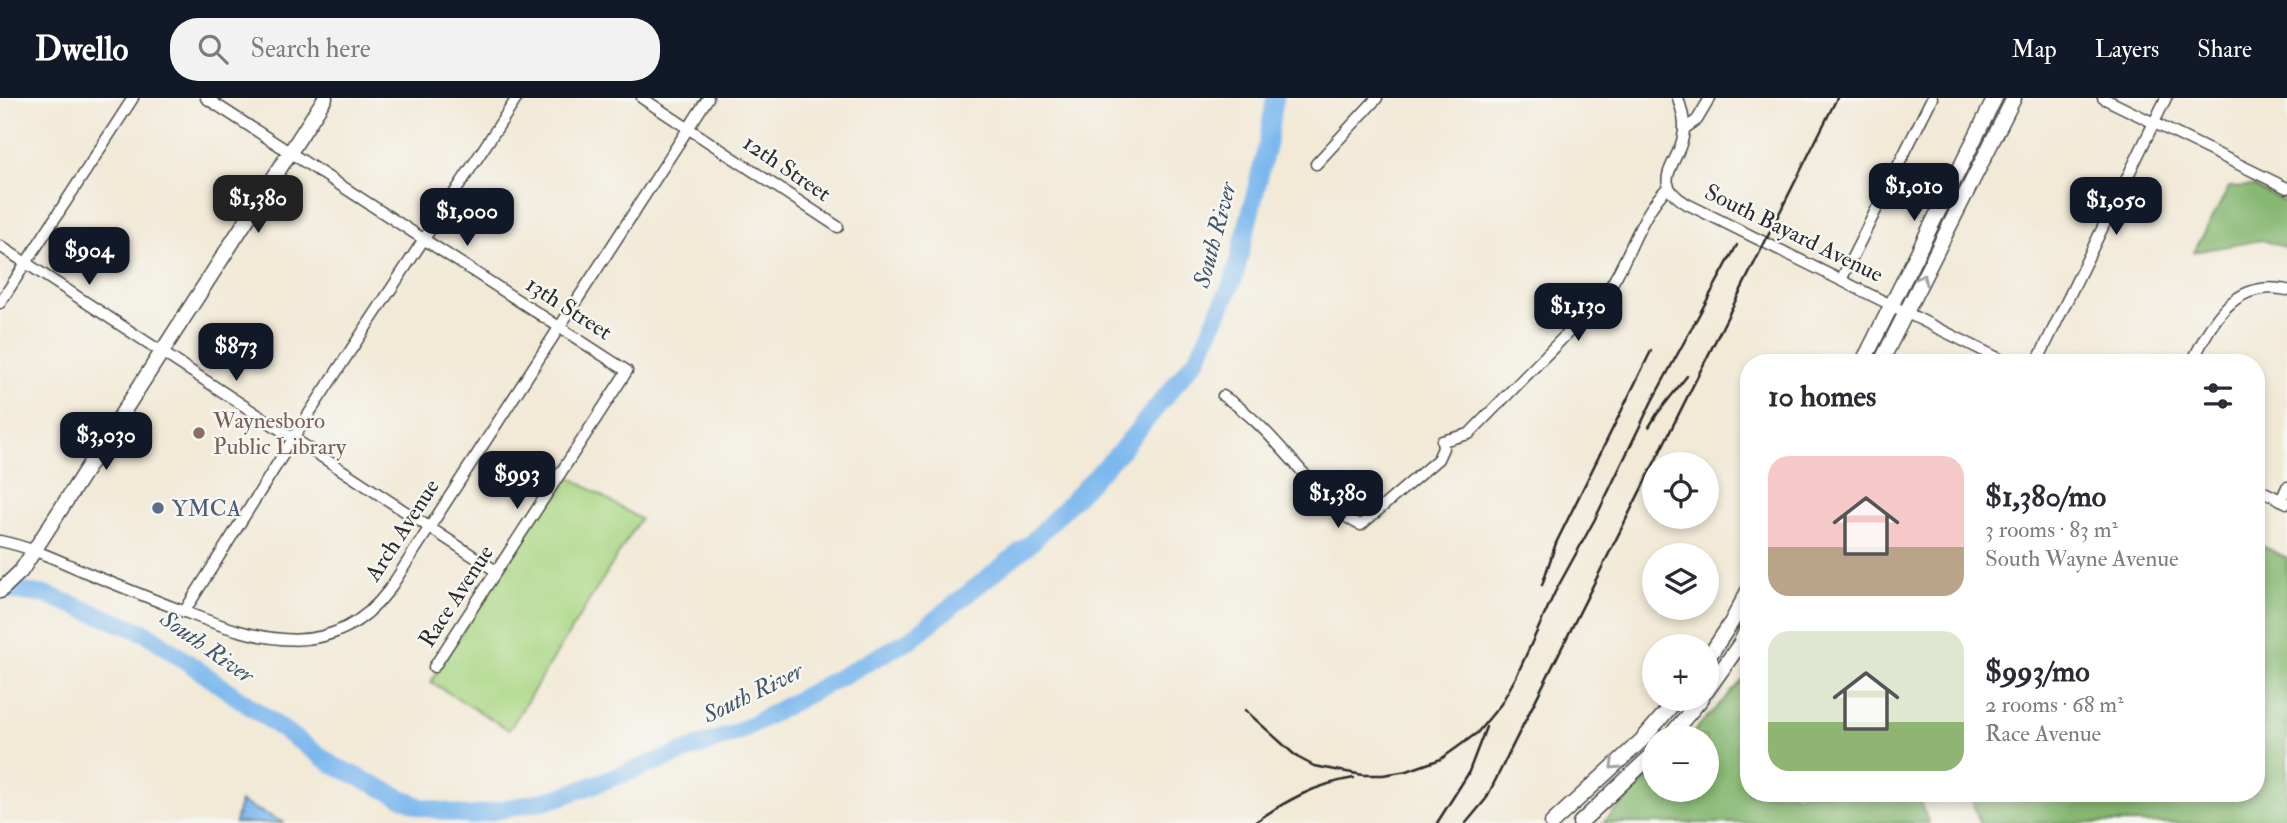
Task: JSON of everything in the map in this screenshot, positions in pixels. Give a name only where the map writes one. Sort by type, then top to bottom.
[{"type":"main road","points":[[0,591],[21,571],[325,98]]},
{"type":"main road","points":[[1867,354],[1995,98]]},
{"type":"main road","points":[[1885,354],[2014,98]]},
{"type":"main road","points":[[1719,642],[1740,607]]},
{"type":"main road","points":[[1719,673],[1740,643]]},
{"type":"main road","points":[[1552,823],[1642,740],[1667,711]]},
{"type":"main road","points":[[1679,725],[1691,711]]},
{"type":"main road","points":[[1580,823],[1642,764]]},
{"type":"street","points":[[0,303],[133,98]]},
{"type":"street","name":"13th Street","points":[[206,98],[627,371]]},
{"type":"street","points":[[184,612],[517,98]]},
{"type":"street","name":"12th Street","points":[[642,98],[838,227]]},
{"type":"street","name":"Arch Avenue","points":[[0,541],[34,550],[240,633],[264,638],[298,639],[337,632],[358,622],[379,604],[430,528],[708,98]]},
{"type":"street","points":[[1316,164],[1377,98]]},
{"type":"street","points":[[1223,396],[1263,430],[1346,516],[1361,525],[1438,459],[1443,448],[1442,441],[1469,434],[1601,299],[1611,285],[1648,209],[1668,187],[1667,175],[1684,129],[1683,112],[1678,98]]},
{"type":"street","points":[[1684,129],[1697,120],[1710,98]]},
{"type":"street","points":[[1841,280],[1932,98]]},
{"type":"street","points":[[2103,98],[2287,188]]},
{"type":"street","points":[[2041,354],[2166,98]]},
{"type":"street","name":"South Bayard Avenue","points":[[1668,187],[1670,192],[1687,204],[1990,354]]},
{"type":"street","points":[[0,246],[496,571]]},
{"type":"street","points":[[2196,354],[2212,322],[2238,298],[2260,290],[2287,290]]},
{"type":"street","name":"Race Avenue","points":[[434,667],[627,371]]},
{"type":"street","points":[[2265,492],[2284,502],[2287,487]]},
{"type":"green space","points":[[2253,186],[2287,203],[2287,248],[2262,240],[2194,252],[2229,187]]},
{"type":"green space","points":[[562,472],[640,519],[509,730],[431,682]]},
{"type":"green space","points":[[2265,547],[2287,558],[2287,823],[1980,823],[1972,802],[2265,802]]},
{"type":"green space","points":[[1740,683],[1740,802],[1920,802],[1929,823],[1603,823],[1642,783],[1642,802],[1719,802],[1719,725],[1700,725],[1713,711],[1719,711],[1719,705]]},
{"type":"water","points":[[240,802],[285,823],[235,823]]},
{"type":"waterway","name":"South River","points":[[0,589],[47,595],[146,633],[333,765],[421,807],[470,816],[557,798],[738,732],[911,639],[1031,543],[1122,449],[1198,357],[1234,279],[1267,145],[1275,98]]},
{"type":"railway","points":[[1466,823],[1486,799],[1837,98]]},
{"type":"railway","points":[[1245,710],[1297,757],[1314,766],[1363,775],[1407,771],[1441,759],[1477,733],[1501,704],[1516,677],[1555,592],[1595,519],[1652,401],[1737,245]]},
{"type":"railway","points":[[1542,585],[1556,543],[1651,351]]},
{"type":"railway","points":[[1649,427],[1687,376]]},
{"type":"railway","points":[[1437,823],[1468,774],[1486,727]]},
{"type":"railway","points":[[1254,823],[1301,794],[1354,778]]},
{"type":"place","name":"Waynesboro Public Library","points":[[199,433]]},
{"type":"place","name":"YMCA","points":[[158,508]]}]
